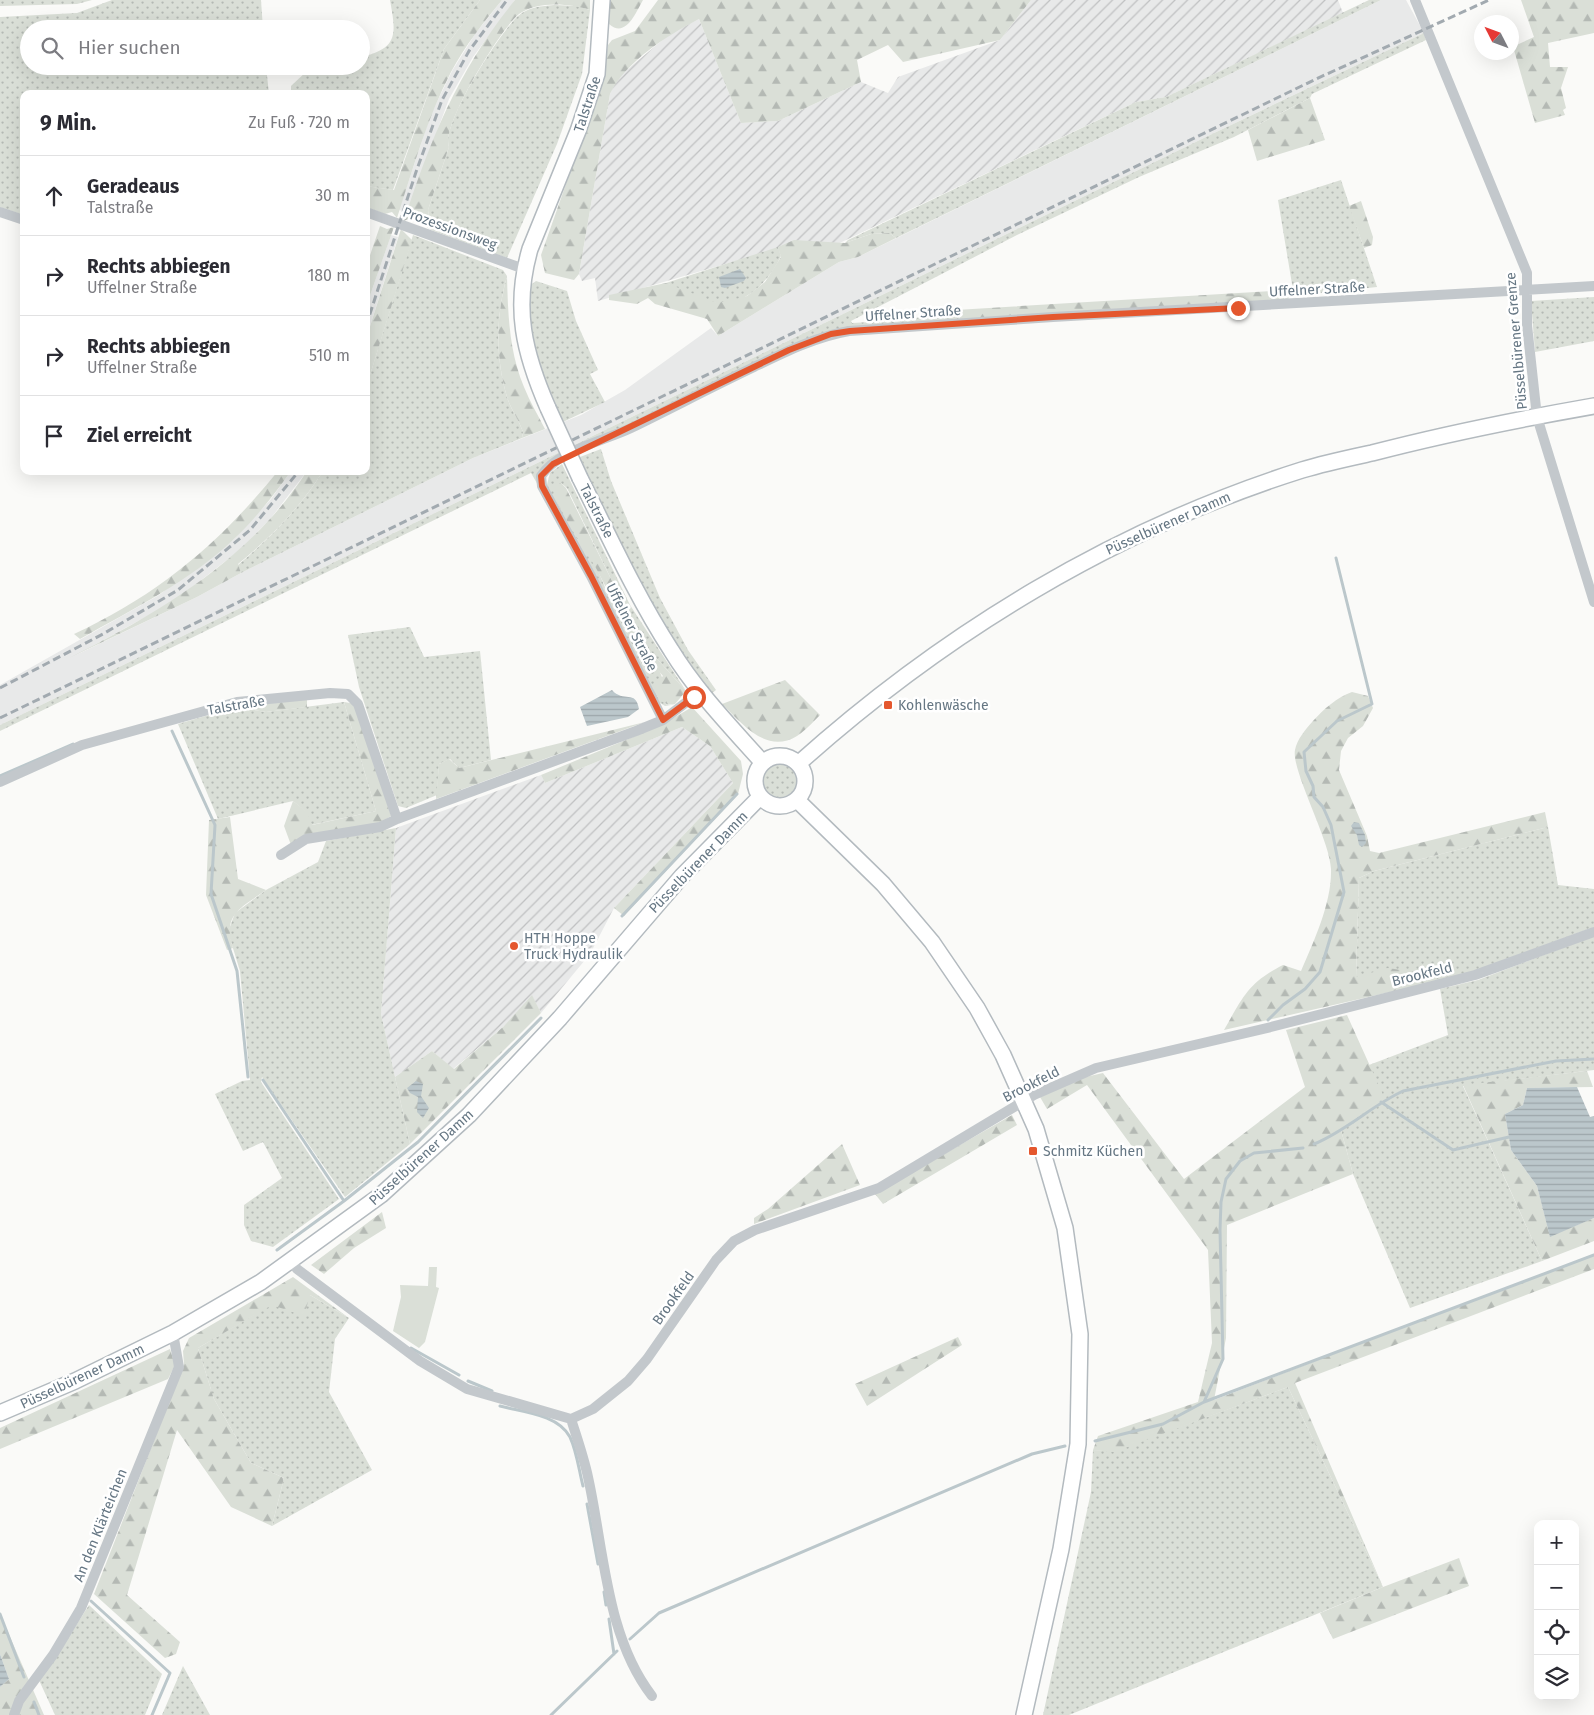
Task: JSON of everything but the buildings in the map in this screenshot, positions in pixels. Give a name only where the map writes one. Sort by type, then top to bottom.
[{"type":"main road","name":"Talstraße","points":[[602,0],[597,74],[578,131],[530,248],[524,269],[521,291],[523,338],[529,362],[548,408],[580,478],[644,607],[672,652],[702,692],[763,762]]},
{"type":"main road","name":"Püsselbürener Damm","points":[[798,764],[957,639],[1014,602],[1116,544],[1182,514],[1305,469],[1416,442],[1594,406]]},
{"type":"main road","points":[[785,756],[798,764],[803,771],[804,786],[796,800],[782,806],[774,806],[760,797],[755,783],[755,775],[763,762],[770,758],[785,756]]},
{"type":"main road","name":"Püsselbürener Damm","points":[[0,1413],[75,1381],[173,1333],[291,1262],[381,1195],[469,1115],[560,1018],[682,876],[760,797]]},
{"type":"main road","points":[[796,800],[883,884],[932,942],[977,1008],[1003,1055],[1024,1101],[1048,1165],[1065,1228],[1080,1334],[1078,1444],[1062,1549],[1024,1715]]},
{"type":"street","name":"Püsselbürener Grenze","points":[[1415,0],[1527,273],[1527,325],[1537,417],[1594,602]]},
{"type":"street","points":[[0,212],[20,219]]},
{"type":"street","name":"Prozessionsweg","points":[[370,213],[524,269]]},
{"type":"street","name":"Uffelner Straße","points":[[663,720],[591,576],[542,486],[541,476],[545,470],[566,456],[628,430],[789,350],[831,334],[850,331],[1053,317],[1594,286]]},
{"type":"street","points":[[281,856],[306,839],[380,827],[663,720],[702,692]]},
{"type":"street","name":"Talstraße","points":[[0,782],[82,745],[237,702],[330,693],[348,694],[358,704],[397,819]]},
{"type":"street","name":"Brookfeld","points":[[571,1419],[593,1409],[628,1381],[647,1359],[716,1260],[734,1240],[755,1230],[879,1188],[1024,1101],[1096,1068],[1271,1027],[1475,975],[1594,932]]},
{"type":"street","points":[[291,1262],[297,1269],[420,1361],[467,1389],[571,1419],[588,1476],[620,1633],[638,1678],[652,1696]]},
{"type":"street","name":"An den Klärteichen","points":[[14,1715],[19,1702],[53,1655],[81,1608],[179,1367],[173,1333]]},
{"type":"shaded area","points":[[502,0],[515,0],[473,57],[449,99],[407,212],[399,210],[431,114],[452,71],[475,34]]},
{"type":"shaded area","points":[[1031,0],[1338,0],[1343,13],[1166,97],[1136,102],[827,249],[760,254],[598,301],[595,278],[582,281],[579,274],[610,94],[617,78],[671,33],[699,19],[741,123],[778,121],[861,82],[888,93],[898,77],[1000,40]]},
{"type":"shaded area","points":[[1381,0],[1406,0],[1424,33],[1212,134],[0,725],[0,685],[159,595],[234,539],[271,499],[288,475],[304,475],[271,518],[241,549],[173,602],[76,655],[197,597],[241,573],[473,458],[581,415],[625,390],[711,328],[718,336],[839,262],[858,257]]},
{"type":"shaded area","points":[[391,235],[398,237],[370,326],[370,295]]},
{"type":"shaded area","points":[[740,269],[746,278],[744,281],[725,288],[721,287],[719,277]]},
{"type":"shaded area","points":[[612,690],[620,696],[635,699],[639,709],[628,717],[587,726],[580,707]]},
{"type":"shaded area","points":[[682,727],[710,746],[733,783],[614,908],[590,954],[541,1013],[532,996],[503,1027],[453,1069],[432,1051],[395,1077],[381,1014],[396,828],[541,775],[545,783]]},
{"type":"shaded area","points":[[1354,822],[1359,823],[1365,835],[1366,843],[1362,847],[1359,845],[1357,835],[1351,826]]},
{"type":"shaded area","points":[[416,1081],[423,1084],[421,1096],[429,1108],[423,1118],[417,1112],[418,1097],[410,1093],[407,1088]]},
{"type":"shaded area","points":[[1577,1087],[1590,1117],[1594,1116],[1594,1218],[1550,1237],[1537,1186],[1511,1150],[1505,1114],[1523,1105],[1527,1088]]},
{"type":"shaded area","points":[[0,1654],[9,1679],[0,1687]]},
{"type":"green space","points":[[0,0],[92,0],[77,4],[0,6]]},
{"type":"green space","points":[[112,0],[261,0],[262,20],[20,20],[20,75],[267,75],[269,90],[20,90],[20,214],[0,207],[0,17],[77,13]]},
{"type":"green space","points":[[390,0],[480,0],[444,49],[393,190],[370,187],[370,90],[291,90],[291,86],[303,75],[370,75],[370,54],[388,44],[392,38],[393,22]]},
{"type":"green space","points":[[480,0],[502,0],[468,44],[442,89],[421,144],[397,218],[392,212],[385,214],[370,208],[370,187],[394,190],[444,49]]},
{"type":"green space","points":[[515,0],[590,0],[590,10],[573,6],[544,5],[526,10],[510,23],[474,78],[454,120],[449,136],[449,147],[428,210],[431,230],[412,217],[404,221],[425,161],[449,105],[478,51]]},
{"type":"green space","points":[[609,0],[643,0],[630,22],[620,28],[615,28],[609,24]]},
{"type":"green space","points":[[658,0],[1031,0],[1000,40],[903,62],[888,45],[857,60],[861,82],[778,121],[741,123],[699,19],[648,50],[617,82],[610,94],[579,274],[574,280],[545,273],[541,255],[603,79],[608,45],[612,40],[635,31]]},
{"type":"green space","points":[[1369,0],[1381,0],[896,238],[889,233],[871,234],[845,243],[1136,102],[1166,97]]},
{"type":"green space","points":[[1521,0],[1594,0],[1594,33],[1548,43],[1550,67],[1568,67],[1561,88],[1566,108],[1563,110],[1565,115],[1535,123],[1517,60],[1519,60],[1519,44],[1534,37]]},
{"type":"green space","points":[[554,5],[577,6],[590,10],[582,74],[557,144],[507,258],[431,230],[428,210],[449,147],[449,136],[453,120],[473,80],[498,40],[518,16],[531,9]]},
{"type":"green space","points":[[1424,33],[1426,40],[1312,94],[1310,98],[1234,137],[1139,177],[1017,235],[851,321],[852,323],[906,320],[956,310],[961,321],[838,331],[549,462],[538,485],[531,473],[0,731],[0,725],[1212,134]]},
{"type":"green space","points":[[1310,98],[1325,140],[1257,161],[1248,130]]},
{"type":"green space","points":[[1341,180],[1377,287],[1294,296],[1278,200]]},
{"type":"green space","points":[[1361,201],[1373,237],[1372,245],[1364,248],[1349,206]]},
{"type":"green space","points":[[380,226],[387,229],[394,227],[370,296],[370,255]]},
{"type":"green space","points":[[401,229],[412,240],[370,375],[370,326]]},
{"type":"green space","points":[[889,233],[896,238],[858,257],[839,262],[718,336],[707,319],[655,304],[648,298],[637,304],[609,300],[609,295],[666,283],[717,303],[732,300],[747,296],[765,282],[781,257],[778,247],[794,240],[845,243],[871,234]]},
{"type":"green space","points":[[413,235],[503,270],[507,276],[499,321],[500,367],[507,397],[523,432],[522,438],[473,458],[241,573],[238,565],[284,521],[305,497],[320,475],[370,475],[370,375]]},
{"type":"green space","points":[[778,247],[781,256],[764,282],[747,296],[737,300],[727,303],[710,302],[666,283]]},
{"type":"green space","points":[[507,276],[509,318],[515,360],[526,393],[545,429],[522,438],[523,432],[507,397],[500,366],[499,321]]},
{"type":"green space","points":[[536,281],[567,291],[576,321],[598,370],[590,374],[605,402],[563,422],[532,348],[528,287]]},
{"type":"green space","points":[[1287,290],[1289,301],[961,321],[956,310]]},
{"type":"green space","points":[[1594,297],[1594,341],[1535,352],[1531,301]]},
{"type":"green space","points":[[601,449],[611,481],[660,598],[688,650],[716,690],[711,694],[665,631],[614,534],[580,457]]},
{"type":"green space","points":[[562,464],[630,605],[686,691],[649,650],[612,581],[567,488],[561,483],[607,592],[643,652],[639,656],[653,664],[661,674],[665,704],[671,705],[665,706],[657,701],[546,488],[550,473]]},
{"type":"green space","points":[[275,475],[288,475],[257,515],[234,539],[199,568],[160,594],[80,639],[74,634],[105,619],[133,602],[186,565],[210,544]]},
{"type":"green space","points":[[304,475],[320,475],[305,497],[284,521],[238,564],[241,573],[197,597],[69,658],[137,622],[201,580],[231,557],[259,531]]},
{"type":"green space","points":[[561,483],[566,488],[649,650],[686,691],[675,704],[663,703],[651,687],[663,676],[650,661],[644,663],[639,656],[643,652],[566,519],[552,487]]},
{"type":"green space","points":[[410,627],[424,657],[480,651],[491,760],[459,768],[450,759],[439,764],[437,795],[406,808],[398,806],[359,687],[348,635]]},
{"type":"green space","points":[[785,680],[820,715],[800,734],[786,741],[775,742],[755,734],[722,704]]},
{"type":"green space","points":[[1352,692],[1368,696],[1373,708],[1363,726],[1348,738],[1341,751],[1339,770],[1367,836],[1370,851],[1379,853],[1545,812],[1548,827],[1374,871],[1359,878],[1356,977],[1388,968],[1413,972],[1421,985],[1224,1030],[1242,1000],[1262,978],[1283,965],[1301,971],[1316,934],[1329,895],[1331,869],[1329,856],[1295,760],[1295,750],[1302,734],[1317,717],[1336,700]]},
{"type":"green space","points":[[307,699],[307,707],[266,712],[236,707]]},
{"type":"green space","points":[[344,702],[376,811],[311,825],[306,812],[293,801],[218,819],[178,724],[236,707],[266,712]]},
{"type":"green space","points":[[344,702],[356,704],[391,816],[380,823],[291,845],[284,826],[293,801],[307,812],[312,825],[376,811]]},
{"type":"green space","points":[[692,707],[741,761],[743,774],[738,794],[624,916],[614,908],[733,783],[710,746],[682,727],[545,783],[541,775],[662,725]]},
{"type":"green space","points":[[645,722],[436,799],[439,764],[449,759],[459,768]]},
{"type":"green space","points":[[779,763],[791,769],[797,781],[791,793],[779,799],[767,793],[761,781],[767,769]]},
{"type":"green space","points":[[230,817],[238,879],[266,890],[242,907],[232,919],[230,936],[233,948],[227,950],[206,895],[209,820]]},
{"type":"green space","points":[[1548,827],[1558,885],[1594,889],[1594,927],[1474,971],[1421,985],[1412,972],[1356,977],[1359,878],[1374,871]]},
{"type":"green space","points":[[396,828],[381,1014],[410,1144],[345,1197],[262,1077],[261,1082],[339,1199],[273,1247],[251,1241],[244,1225],[244,1205],[282,1178],[263,1142],[243,1151],[215,1094],[242,1081],[250,1080],[240,971],[228,932],[235,913],[266,890],[318,862],[326,841]]},
{"type":"green space","points":[[1594,936],[1594,1070],[1463,1086],[1542,1261],[1410,1308],[1353,1174],[1341,1130],[1383,1097],[1369,1065],[1448,1035],[1440,989],[1478,980]]},
{"type":"green space","points":[[532,995],[541,1013],[410,1144],[395,1077],[432,1051],[454,1069],[503,1027]]},
{"type":"green space","points":[[1347,1015],[1384,1097],[1341,1130],[1353,1174],[1227,1225],[1226,1338],[1214,1400],[1594,1254],[1594,1269],[1295,1383],[1383,1587],[1288,1387],[1114,1452],[1093,1450],[1098,1436],[1198,1402],[1212,1343],[1208,1250],[1087,1085],[1047,1109],[1040,1097],[1081,1078],[1103,1073],[1184,1179],[1305,1087],[1286,1030]]},
{"type":"green space","points":[[1587,1071],[1593,1087],[1527,1088],[1523,1105],[1505,1114],[1511,1150],[1537,1186],[1550,1236],[1594,1218],[1594,1241],[1542,1261],[1463,1085]]},
{"type":"green space","points":[[1012,1115],[1017,1125],[883,1204],[875,1194]]},
{"type":"green space","points":[[842,1144],[860,1185],[754,1224],[754,1218],[768,1209]]},
{"type":"green space","points":[[382,1212],[386,1228],[354,1248],[324,1274],[311,1265]]},
{"type":"green space","points":[[429,1267],[437,1267],[436,1287],[439,1288],[425,1342],[419,1348],[393,1331],[401,1297],[400,1285],[428,1286]]},
{"type":"green space","points":[[293,1277],[349,1318],[310,1295],[304,1316],[272,1305],[198,1348],[214,1399],[251,1463],[284,1478],[272,1526],[231,1507],[177,1430],[127,1595],[180,1642],[176,1654],[165,1658],[94,1594],[184,1364],[183,1351],[189,1338]]},
{"type":"green space","points":[[310,1295],[349,1318],[335,1339],[329,1392],[372,1470],[272,1526],[284,1478],[251,1463],[214,1399],[198,1348],[272,1304]]},
{"type":"green space","points":[[958,1337],[962,1345],[867,1406],[855,1384]]},
{"type":"green space","points":[[170,1349],[175,1365],[168,1379],[0,1449],[0,1428]]},
{"type":"green space","points":[[1288,1387],[1383,1587],[1069,1715],[1043,1715],[1091,1492],[1093,1450],[1114,1451]]},
{"type":"green space","points":[[1459,1558],[1469,1586],[1333,1639],[1320,1613]]},
{"type":"green space","points":[[89,1605],[162,1674],[145,1715],[55,1715],[38,1678],[56,1657]]},
{"type":"green space","points":[[0,1614],[44,1715],[0,1715],[0,1687],[9,1679],[0,1654]]},
{"type":"green space","points":[[183,1666],[210,1715],[162,1715]]},
{"type":"waterway","points":[[1268,1020],[1283,1005],[1305,989],[1320,972],[1344,892],[1331,825],[1323,807],[1314,797],[1313,786],[1306,771],[1304,752],[1337,721],[1372,704],[1336,558]]},
{"type":"waterway","points":[[172,731],[215,825],[211,894],[237,971],[248,1077]]},
{"type":"waterway","points":[[0,776],[73,744]]},
{"type":"waterway","points":[[622,916],[737,794]]},
{"type":"waterway","points":[[277,1250],[344,1201],[418,1142],[541,1018]]},
{"type":"waterway","points":[[1314,1144],[1326,1139],[1403,1091],[1556,1061],[1594,1059]]},
{"type":"waterway","points":[[263,1080],[344,1201]]},
{"type":"waterway","points":[[1381,1102],[1453,1150],[1509,1137]]},
{"type":"waterway","points":[[1095,1441],[1163,1424],[1204,1402],[1223,1359],[1220,1230],[1221,1202],[1226,1179],[1240,1161],[1254,1153],[1303,1148]]},
{"type":"waterway","points":[[1204,1402],[1594,1255]]},
{"type":"waterway","points":[[411,1348],[459,1375]]},
{"type":"waterway","points":[[468,1381],[492,1391]]},
{"type":"waterway","points":[[500,1406],[539,1415],[557,1423],[564,1429],[570,1437],[583,1486]]},
{"type":"waterway","points":[[630,1639],[659,1613],[1032,1454],[1065,1446]]},
{"type":"waterway","points":[[587,1504],[598,1564]]},
{"type":"waterway","points":[[604,1592],[606,1605]]},
{"type":"waterway","points":[[91,1601],[170,1673],[152,1715]]},
{"type":"waterway","points":[[0,1614],[24,1677]]},
{"type":"waterway","points":[[609,1619],[614,1654]]},
{"type":"waterway","points":[[551,1715],[617,1651]]},
{"type":"waterway","points":[[34,1702],[39,1715]]},
{"type":"railway","points":[[370,314],[416,172],[442,100],[469,51],[507,0]]},
{"type":"railway","points":[[0,718],[1316,79],[1489,0]]},
{"type":"railway","points":[[0,688],[103,634],[178,590],[250,530],[296,475]]},
{"type":"place","name":"Kohlenwäsche","points":[[888,705]]},
{"type":"place","name":"HTH Hoppe Truck Hydraulik","points":[[514,946]]},
{"type":"place","name":"Schmitz Küchen","points":[[1033,1151]]},
{"type":"route","points":[[694,697],[663,720],[591,576],[542,486],[541,476],[553,464],[604,438],[628,430],[789,350],[831,334],[850,331],[1053,317],[1238,308]]}]
